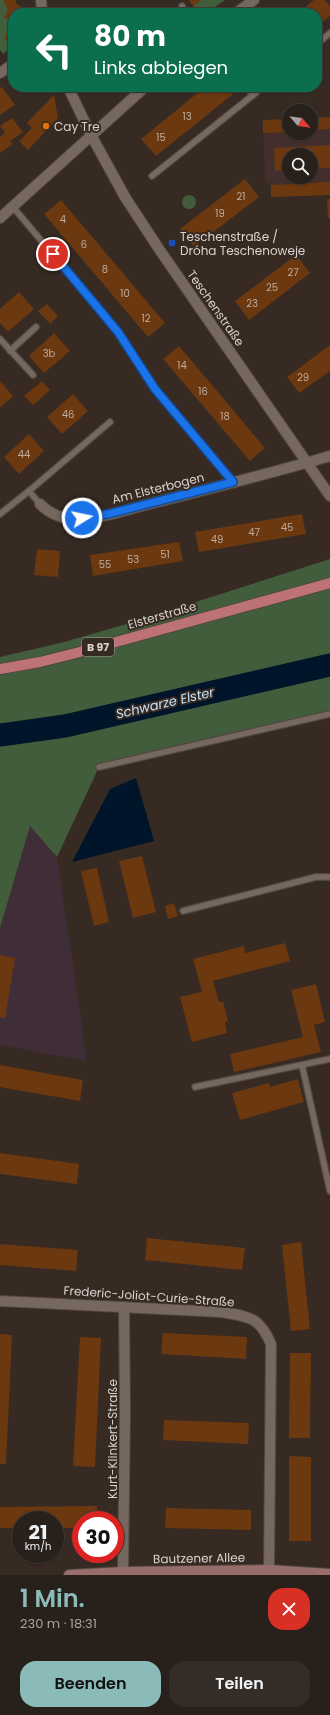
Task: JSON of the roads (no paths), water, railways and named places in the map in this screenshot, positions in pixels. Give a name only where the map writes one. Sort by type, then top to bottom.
[{"type":"main road","name":"Elsterstraße","points":[[0,669],[69,654],[330,583]]},
{"type":"street","points":[[243,8],[254,0]]},
{"type":"street","name":"Teschenstraße","points":[[70,92],[115,180],[159,250],[330,496]]},
{"type":"street","points":[[0,218],[139,92]]},
{"type":"street","name":"Am Elsterbogen","points":[[40,504],[52,514],[66,518],[82,518],[108,514],[330,456]]},
{"type":"street","name":"Frederic-Joliot-Curie-Straße","points":[[0,1300],[221,1312],[241,1316],[262,1325],[271,1344],[269,1570]]},
{"type":"street","name":"Kurt-Klinkert-Straße","points":[[123,1573],[125,1418],[124,1307]]},
{"type":"street","name":"Bautzener Allee","points":[[69,1575],[269,1570],[330,1574]]},
{"type":"lane","points":[[322,40],[330,33]]},
{"type":"lane","points":[[152,176],[256,92]]},
{"type":"lane","points":[[13,207],[118,332],[155,389],[233,482]]},
{"type":"lane","points":[[10,351],[36,327]]},
{"type":"lane","points":[[0,339],[32,375]]},
{"type":"lane","points":[[0,514],[110,422]]},
{"type":"lane","points":[[29,491],[40,504]]},
{"type":"lane","points":[[99,767],[330,714]]},
{"type":"lane","points":[[183,911],[316,877],[330,877]]},
{"type":"lane","points":[[195,1087],[330,1059]]},
{"type":"lane","points":[[302,1065],[330,1190]]},
{"type":"water","points":[[136,778],[154,841],[72,862],[110,789]]},
{"type":"waterway","name":"Schwarze Elster","points":[[0,735],[65,726],[330,665]]},
{"type":"place","name":"Cay Tre","points":[[46,126]]},
{"type":"place","name":"Teschenstraße / Dróha Teschenoweje","points":[[172,243]]}]
